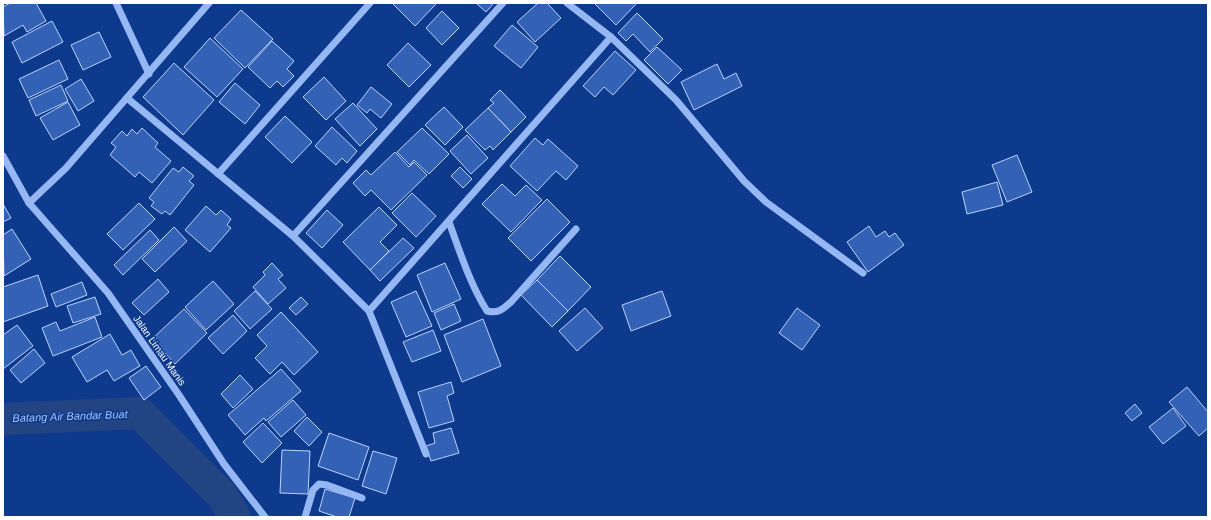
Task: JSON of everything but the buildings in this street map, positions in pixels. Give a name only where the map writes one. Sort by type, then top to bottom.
[{"type":"street","points":[[116,3],[149,74]]},
{"type":"street","points":[[29,203],[66,168],[209,3]]},
{"type":"street","points":[[218,174],[370,3]]},
{"type":"street","points":[[293,236],[503,3]]},
{"type":"street","points":[[567,3],[611,37],[676,100],[744,181],[766,202],[863,273]]},
{"type":"street","points":[[369,311],[611,37]]},
{"type":"street","points":[[127,98],[293,236],[369,311],[426,454]]},
{"type":"street","name":"Jalan Limau Manis","points":[[3,156],[29,203],[108,293],[179,395],[224,464],[265,517]]},
{"type":"street","points":[[449,222],[472,281],[484,306],[487,311],[494,313],[502,310],[511,302],[576,229]]},
{"type":"street","points":[[305,517],[313,490],[319,484],[327,485],[362,498]]},
{"type":"waterway","name":"Batang Air Bandar Buat","points":[[3,419],[140,413],[222,495],[235,517]]}]
